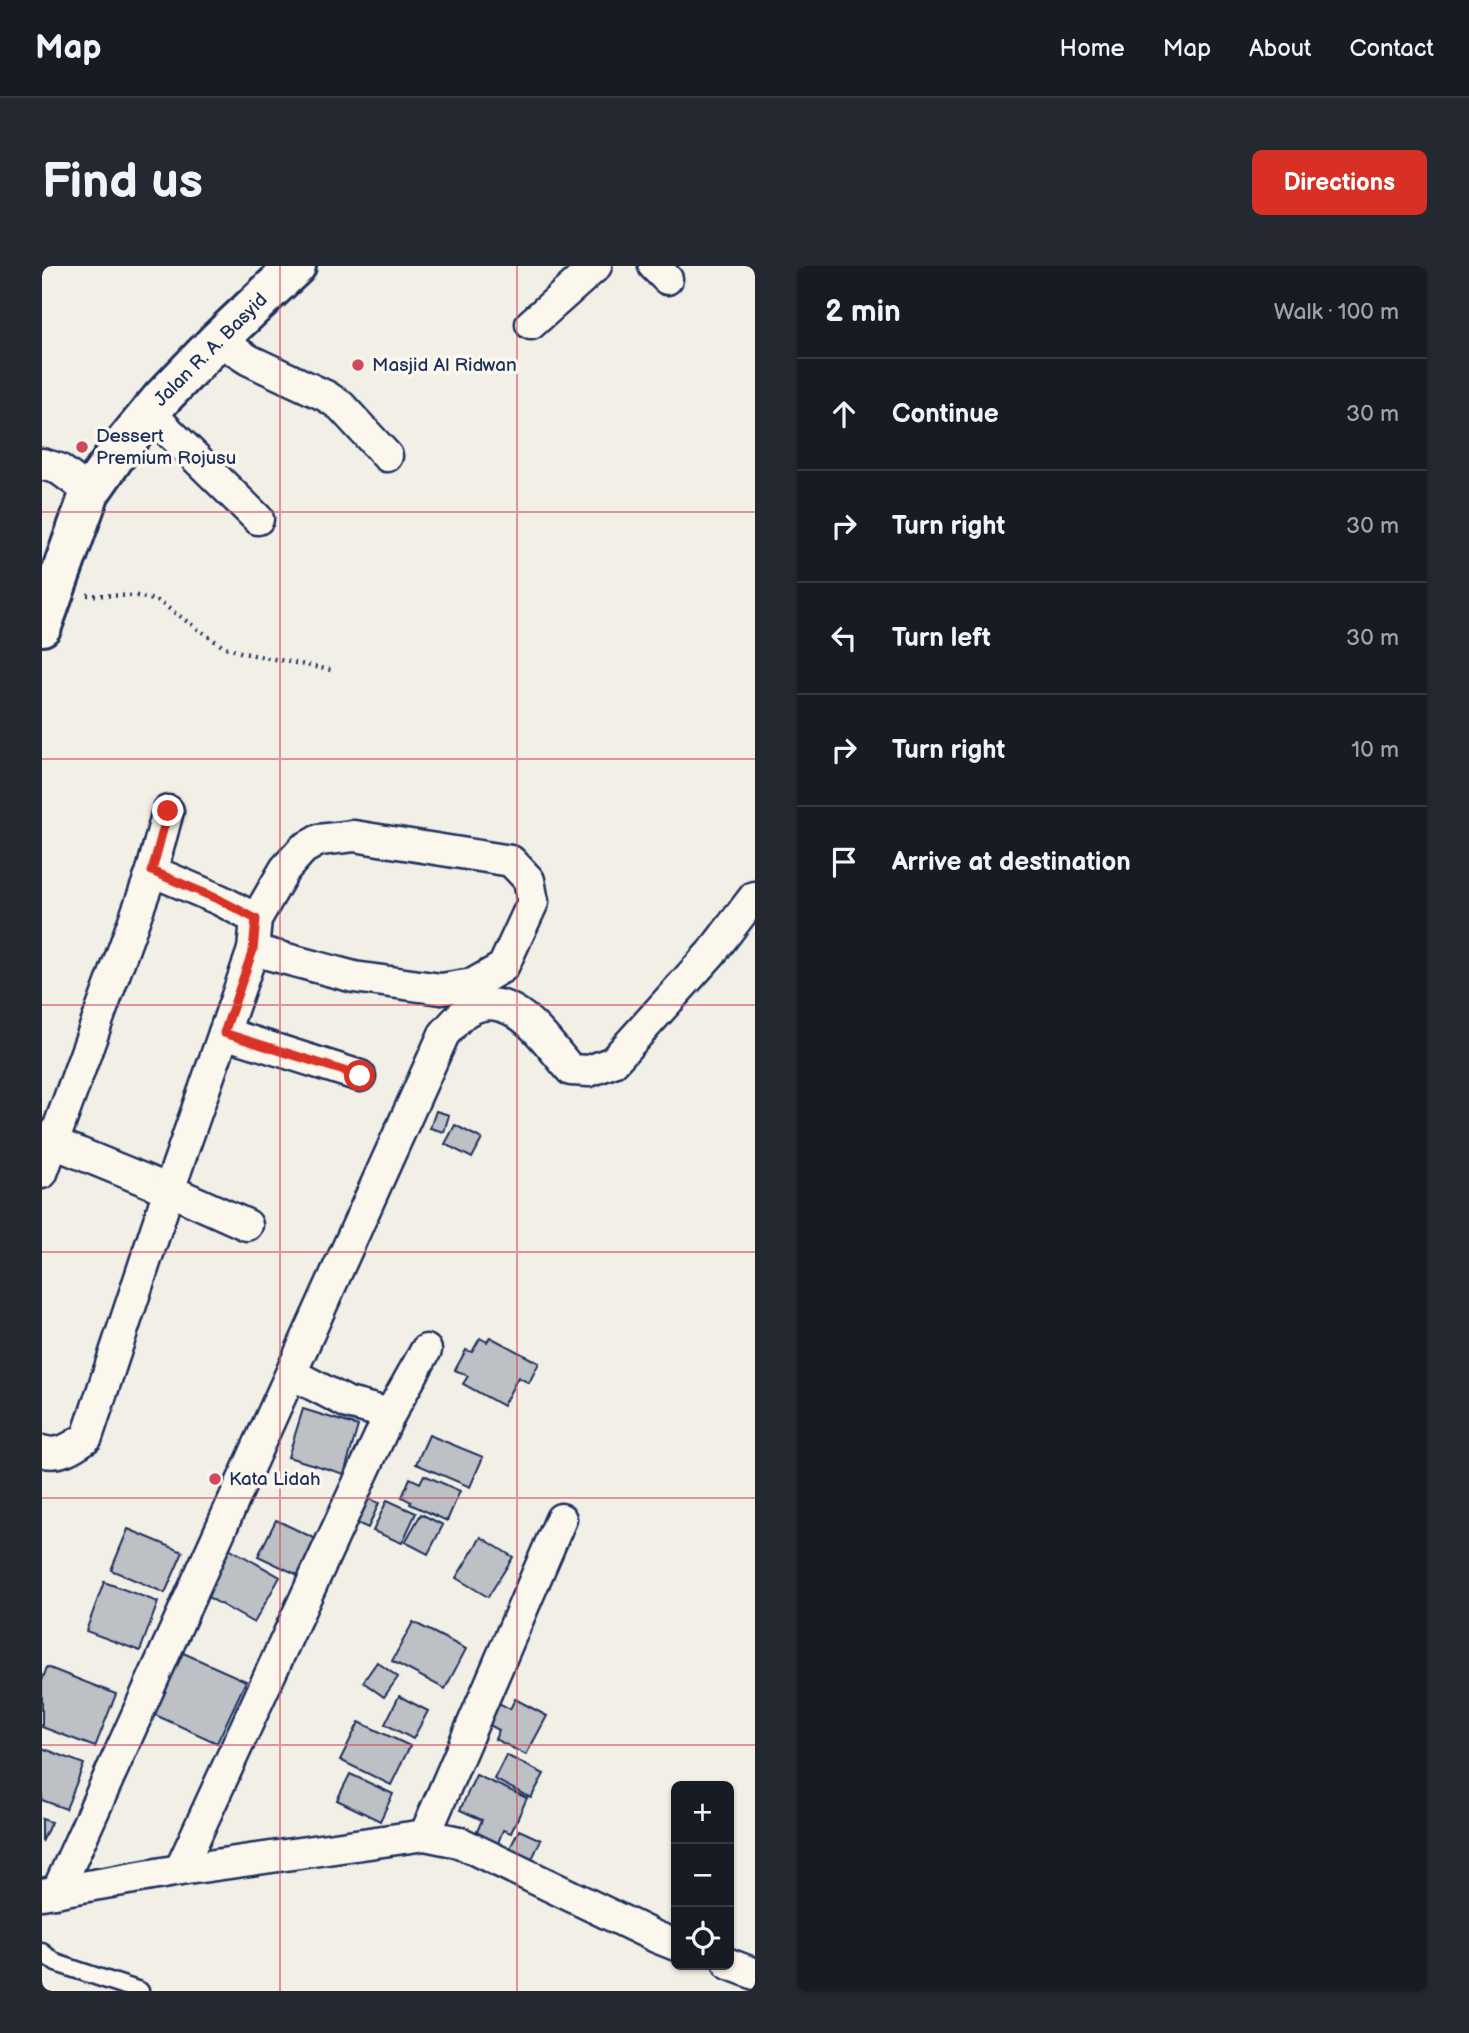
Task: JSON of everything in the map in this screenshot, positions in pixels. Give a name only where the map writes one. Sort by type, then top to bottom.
[{"type":"main road","name":"Jalan R. A. Basyid","points":[[48,610],[90,492],[123,445],[218,340],[296,266]]},
{"type":"street","points":[[531,324],[596,266]]},
{"type":"street","points":[[218,340],[249,360],[326,396],[341,406],[387,456]]},
{"type":"street","points":[[150,413],[258,519]]},
{"type":"street","points":[[42,464],[59,469],[90,492]]},
{"type":"street","points":[[42,1173],[47,1141],[152,871],[168,811]]},
{"type":"street","points":[[42,1451],[47,1453],[68,1450],[87,1437],[253,950],[256,919],[285,869],[303,849],[319,840],[354,836],[511,861],[529,880],[533,902],[503,967],[473,984],[441,989],[354,977],[253,950]]},
{"type":"street","points":[[152,871],[220,900],[256,919]]},
{"type":"street","points":[[50,1893],[292,1374],[444,1034],[467,1011],[494,1003],[519,1012],[571,1070],[589,1071],[613,1062],[712,952],[754,897]]},
{"type":"street","points":[[224,1033],[360,1076]]},
{"type":"street","points":[[47,1141],[169,1190],[247,1226]]},
{"type":"street","points":[[180,1870],[390,1414],[426,1350]]},
{"type":"street","points":[[292,1374],[348,1403],[390,1414]]},
{"type":"street","points":[[425,1835],[561,1519]]},
{"type":"street","points":[[50,1893],[180,1870],[425,1835],[460,1842],[671,1943]]},
{"type":"street","points":[[734,1966],[755,1973]]},
{"type":"lane","points":[[42,1952],[55,1963],[140,1991]]},
{"type":"path","points":[[48,610],[136,596],[158,601],[222,646],[243,653],[331,670]]},
{"type":"building","points":[[436,1111],[449,1115],[444,1132],[430,1128]]},
{"type":"building","points":[[455,1125],[482,1139],[472,1158],[445,1144]]},
{"type":"building","points":[[490,1337],[539,1363],[529,1383],[518,1377],[503,1406],[463,1384],[468,1376],[455,1370],[466,1350],[472,1352],[480,1338],[487,1342]]},
{"type":"building","points":[[303,1409],[358,1426],[344,1474],[288,1457]]},
{"type":"building","points":[[429,1435],[483,1457],[470,1487],[416,1464]]},
{"type":"building","points":[[424,1475],[460,1491],[447,1521],[410,1504],[411,1502],[402,1497],[410,1478],[420,1483]]},
{"type":"building","points":[[357,1494],[379,1503],[368,1528],[346,1518]]},
{"type":"building","points":[[387,1500],[416,1513],[402,1543],[373,1531]]},
{"type":"building","points":[[421,1514],[443,1525],[428,1554],[405,1542]]},
{"type":"building","points":[[276,1520],[316,1539],[298,1575],[258,1556]]},
{"type":"building","points":[[128,1529],[183,1552],[165,1593],[111,1570]]},
{"type":"building","points":[[481,1537],[513,1557],[488,1597],[456,1578]]},
{"type":"building","points":[[227,1547],[280,1577],[254,1623],[201,1593]]},
{"type":"building","points":[[104,1582],[158,1602],[140,1651],[86,1631]]},
{"type":"building","points":[[413,1622],[466,1649],[445,1689],[392,1661]]},
{"type":"building","points":[[181,1652],[246,1681],[217,1743],[153,1714]]},
{"type":"building","points":[[377,1662],[398,1677],[384,1697],[363,1682]]},
{"type":"building","points":[[47,1667],[116,1694],[95,1747],[42,1727],[42,1681]]},
{"type":"building","points":[[399,1696],[428,1711],[413,1739],[385,1724]]},
{"type":"building","points":[[515,1699],[547,1716],[526,1755],[495,1739],[499,1730],[482,1721],[493,1700],[510,1709]]},
{"type":"building","points":[[359,1722],[410,1746],[391,1785],[340,1760]]},
{"type":"building","points":[[42,1748],[84,1764],[66,1809],[42,1800]]},
{"type":"building","points":[[506,1755],[544,1774],[531,1798],[494,1779]]},
{"type":"building","points":[[350,1774],[393,1794],[380,1821],[337,1800]]},
{"type":"building","points":[[476,1775],[527,1798],[511,1833],[503,1830],[498,1843],[476,1834],[482,1820],[460,1810]]},
{"type":"building","points":[[42,1819],[51,1822],[42,1842]]},
{"type":"building","points":[[519,1830],[541,1840],[531,1861],[509,1850]]},
{"type":"place","name":"Masjid Al Ridwan","points":[[358,365]]},
{"type":"place","name":"Dessert Premium Rojusu","points":[[82,447]]},
{"type":"place","name":"Kata Lidah","points":[[215,1479]]},
{"type":"route","points":[[168,811],[152,871],[220,900],[256,919],[253,950],[224,1033],[360,1076]]}]
